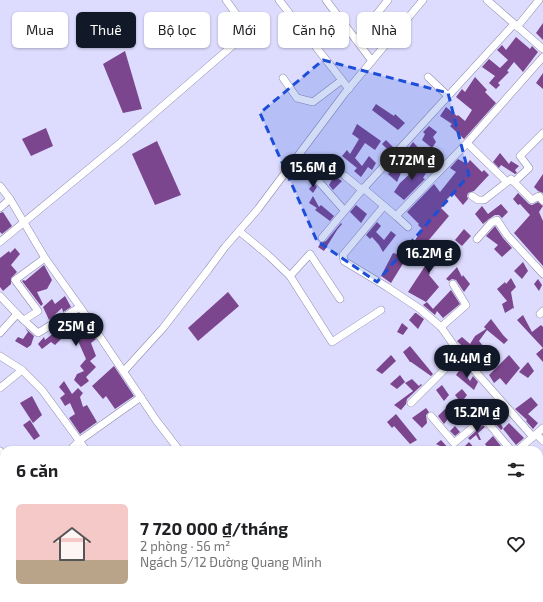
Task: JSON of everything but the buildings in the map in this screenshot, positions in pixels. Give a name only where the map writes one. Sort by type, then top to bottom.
[{"type":"street","points":[[0,242],[120,143],[240,40],[244,26],[226,0]]},
{"type":"street","points":[[279,0],[349,89]]},
{"type":"street","points":[[326,0],[372,61]]},
{"type":"street","points":[[356,40],[388,0]]},
{"type":"street","points":[[124,371],[163,328],[224,247],[258,209],[297,159],[349,89],[423,0]]},
{"type":"street","points":[[322,238],[362,189],[539,0]]},
{"type":"street","points":[[490,1],[543,49]]},
{"type":"street","points":[[396,216],[467,143],[543,57]]},
{"type":"street","points":[[428,77],[448,96]]},
{"type":"street","points":[[283,78],[297,98],[313,102],[342,80]]},
{"type":"street","points":[[472,196],[478,200],[484,200],[529,168],[520,156],[543,133]]},
{"type":"street","points":[[467,143],[532,200],[539,196],[543,201]]},
{"type":"street","points":[[297,159],[344,210]]},
{"type":"street","points":[[345,176],[384,206],[408,227]]},
{"type":"street","points":[[0,186],[10,199],[45,258],[176,446]]},
{"type":"street","points":[[0,208],[10,199]]},
{"type":"street","points":[[384,206],[343,255],[342,258],[344,261],[420,309],[441,327],[460,354],[535,435],[543,441]]},
{"type":"street","points":[[477,239],[491,223],[497,220],[507,235],[543,274]]},
{"type":"street","points":[[239,231],[290,276],[332,342],[382,310]]},
{"type":"street","points":[[290,276],[310,254],[340,299]]},
{"type":"street","points":[[24,320],[38,310],[15,280],[45,258]]},
{"type":"street","points":[[441,327],[466,305],[453,284]]},
{"type":"street","points":[[0,296],[38,333],[80,307]]},
{"type":"street","points":[[0,333],[17,314]]},
{"type":"street","points":[[411,403],[460,354]]},
{"type":"street","points":[[0,356],[22,370],[42,390],[83,446]]},
{"type":"street","points":[[0,388],[22,370]]},
{"type":"street","points":[[74,446],[141,397]]},
{"type":"street","points":[[430,416],[454,443],[484,418],[508,446]]},
{"type":"street","points":[[523,446],[543,428]]},
{"type":"highlighted area","points":[[323,60],[448,93],[469,175],[377,282],[317,241],[260,113]]}]
